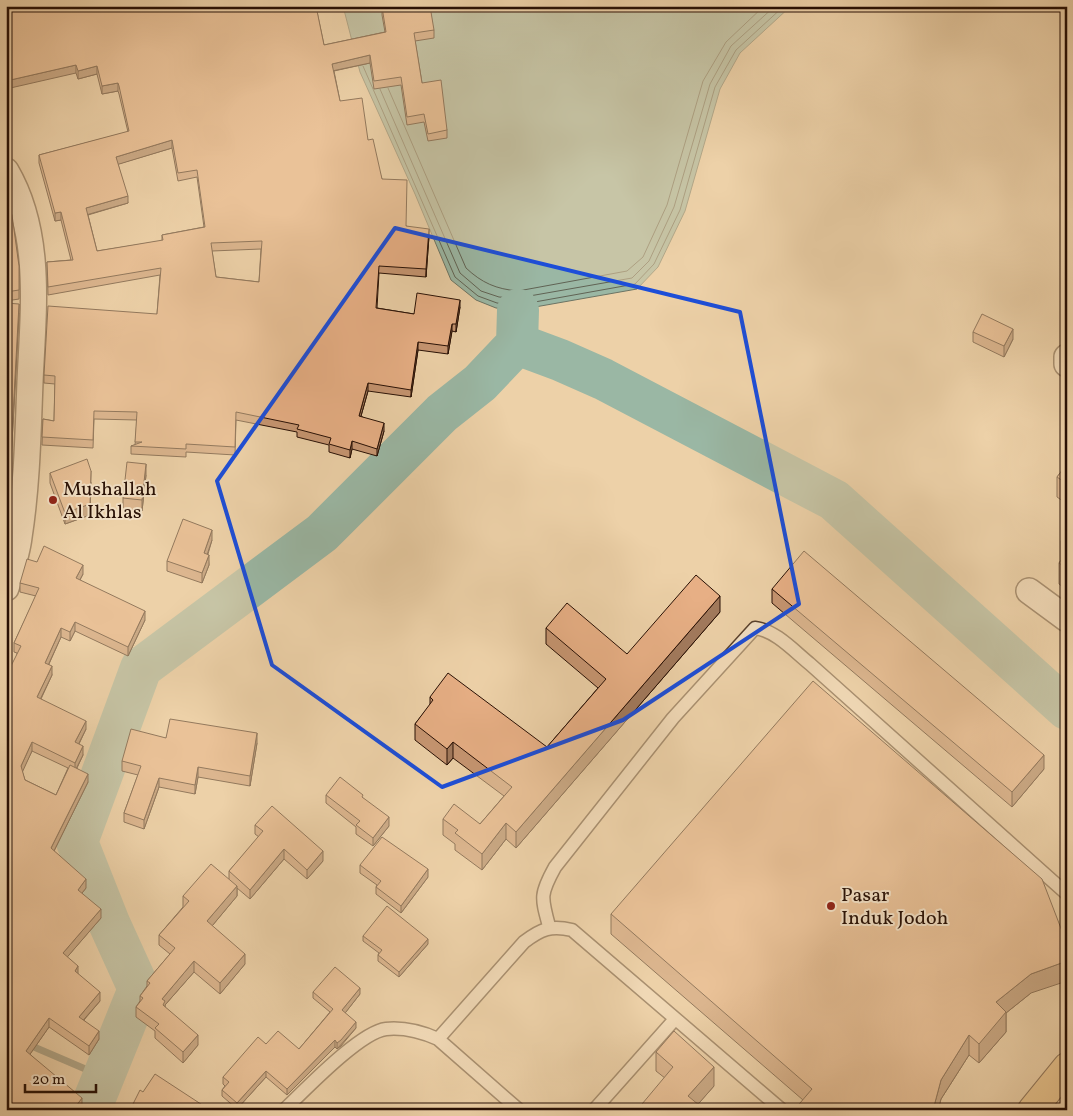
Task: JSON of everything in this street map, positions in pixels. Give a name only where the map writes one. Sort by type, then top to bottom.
[{"type":"highway","points":[[1032,1110],[1067,1067]]},
{"type":"street","points":[[6,171],[16,189],[27,223],[34,283],[27,456],[19,538],[6,588]]},
{"type":"street","points":[[1067,357],[1067,364]]},
{"type":"street","points":[[1029,591],[1067,619]]},
{"type":"lane","points":[[549,926],[543,905],[543,889],[555,867],[673,718],[755,628],[762,629],[780,640],[810,664],[1067,894]]},
{"type":"lane","points":[[438,1039],[524,942],[537,931],[549,926],[572,930],[782,1110]]},
{"type":"lane","points":[[594,1110],[675,1019]]},
{"type":"lane","points":[[284,1110],[329,1067],[369,1035],[385,1029],[420,1032],[438,1039],[519,1110]]},
{"type":"highlighted area","points":[[395,228],[567,268],[740,312],[799,604],[623,720],[442,787],[272,665],[217,481]]},
{"type":"water","points":[[343,6],[791,6],[740,53],[720,89],[685,211],[658,267],[637,289],[518,310],[496,308],[476,300],[451,280],[360,72]]},
{"type":"building","points":[[6,6],[316,6],[324,45],[386,32],[382,7],[430,6],[434,30],[414,33],[422,83],[441,80],[447,130],[428,134],[424,114],[407,117],[401,77],[374,81],[370,55],[332,64],[340,101],[362,98],[368,140],[373,139],[382,179],[407,180],[406,226],[429,229],[426,269],[379,266],[376,308],[414,314],[417,293],[460,300],[456,324],[452,324],[448,346],[418,342],[411,390],[368,383],[359,416],[384,423],[377,449],[352,441],[350,450],[329,444],[331,438],[297,429],[299,425],[236,412],[235,447],[186,444],[186,449],[131,446],[142,442],[135,442],[137,412],[94,411],[93,440],[42,437],[43,419],[54,421],[55,376],[44,375],[48,306],[157,314],[161,268],[48,287],[47,262],[73,260],[61,212],[55,213],[39,155],[129,131],[118,83],[102,86],[97,66],[78,71],[76,65],[6,81]],"holes":[[[172,140],[178,173],[197,170],[205,227],[162,235],[163,240],[97,251],[86,208],[128,196],[116,157]],[[262,241],[259,282],[216,277],[211,243]]]},
{"type":"building","points":[[6,200],[12,215],[19,266],[19,290],[6,292]]},
{"type":"building","points":[[6,303],[19,304],[9,489],[6,488]]},
{"type":"building","points":[[982,314],[1013,329],[1004,346],[973,332]]},
{"type":"building","points":[[87,459],[91,471],[90,504],[65,513],[50,473]]},
{"type":"building","points":[[127,462],[146,464],[142,500],[123,498]]},
{"type":"building","points":[[1067,464],[1067,484],[1057,477]]},
{"type":"building","points":[[183,519],[212,530],[204,553],[209,555],[202,573],[167,561]]},
{"type":"building","points":[[1067,533],[1067,546],[1061,541]]},
{"type":"building","points":[[44,546],[83,565],[76,578],[145,611],[128,647],[75,622],[70,632],[61,628],[45,663],[52,666],[37,697],[86,721],[75,742],[83,746],[75,763],[32,742],[21,766],[25,780],[56,795],[70,765],[88,774],[51,848],[86,879],[78,890],[101,909],[63,953],[78,966],[75,971],[100,992],[79,1017],[99,1031],[89,1046],[49,1018],[26,1051],[82,1098],[73,1110],[6,1110],[6,676],[21,646],[14,643],[39,588],[20,583],[27,559],[37,562]]},
{"type":"building","points":[[804,551],[1044,755],[1012,792],[772,589]]},
{"type":"building","points":[[1067,553],[1067,569],[1059,563]]},
{"type":"building","points":[[696,575],[720,596],[516,832],[506,823],[482,854],[455,833],[458,830],[443,819],[454,804],[480,824],[512,787],[453,742],[447,749],[415,724],[433,700],[430,697],[448,673],[547,747],[606,679],[546,628],[567,603],[627,654]]},
{"type":"building","name":"Pasar Induk Jodoh","points":[[813,681],[1042,879],[1067,944],[1067,961],[1031,974],[996,1002],[1006,1012],[979,1044],[969,1035],[941,1080],[933,1110],[794,1110],[812,1089],[611,914]]},
{"type":"building","points":[[170,719],[257,733],[250,776],[198,767],[195,785],[159,778],[144,820],[124,813],[141,766],[122,761],[131,729],[166,738]]},
{"type":"building","points":[[340,777],[363,795],[362,797],[389,817],[373,838],[356,825],[360,821],[326,795]]},
{"type":"building","points":[[272,806],[323,851],[307,870],[284,849],[250,890],[229,871],[263,831],[255,825]]},
{"type":"building","points":[[382,837],[428,869],[401,906],[376,887],[381,881],[360,865]]},
{"type":"building","points":[[211,864],[237,886],[207,921],[245,954],[220,983],[194,961],[162,999],[165,1001],[163,1005],[198,1035],[183,1052],[155,1028],[159,1024],[136,1007],[143,998],[140,996],[150,983],[147,981],[175,948],[159,935],[189,901],[183,896]]},
{"type":"building","points":[[387,906],[428,939],[399,972],[378,955],[382,950],[363,936]]},
{"type":"building","points":[[335,967],[360,988],[342,1010],[356,1022],[341,1040],[337,1043],[335,1040],[287,1089],[266,1071],[237,1103],[222,1090],[229,1082],[223,1077],[258,1037],[266,1044],[278,1031],[299,1049],[333,1009],[313,992]]},
{"type":"building","points":[[674,1031],[714,1067],[688,1096],[705,1110],[637,1110],[673,1067],[656,1052]]},
{"type":"building","points":[[155,1074],[210,1110],[130,1110],[140,1090],[143,1092]]},
{"type":"waterway","points":[[518,310],[517,344],[603,379],[834,500],[1067,709]]},
{"type":"waterway","points":[[90,1110],[139,989],[109,923],[77,842],[141,668],[322,533],[442,413],[480,383],[517,344]]},
{"type":"waterway","points":[[27,1044],[104,1077]]},
{"type":"place","name":"Mushallah Al Ikhlas","points":[[53,500]]},
{"type":"place","name":"Pasar Induk Jodoh","points":[[831,906]]}]
